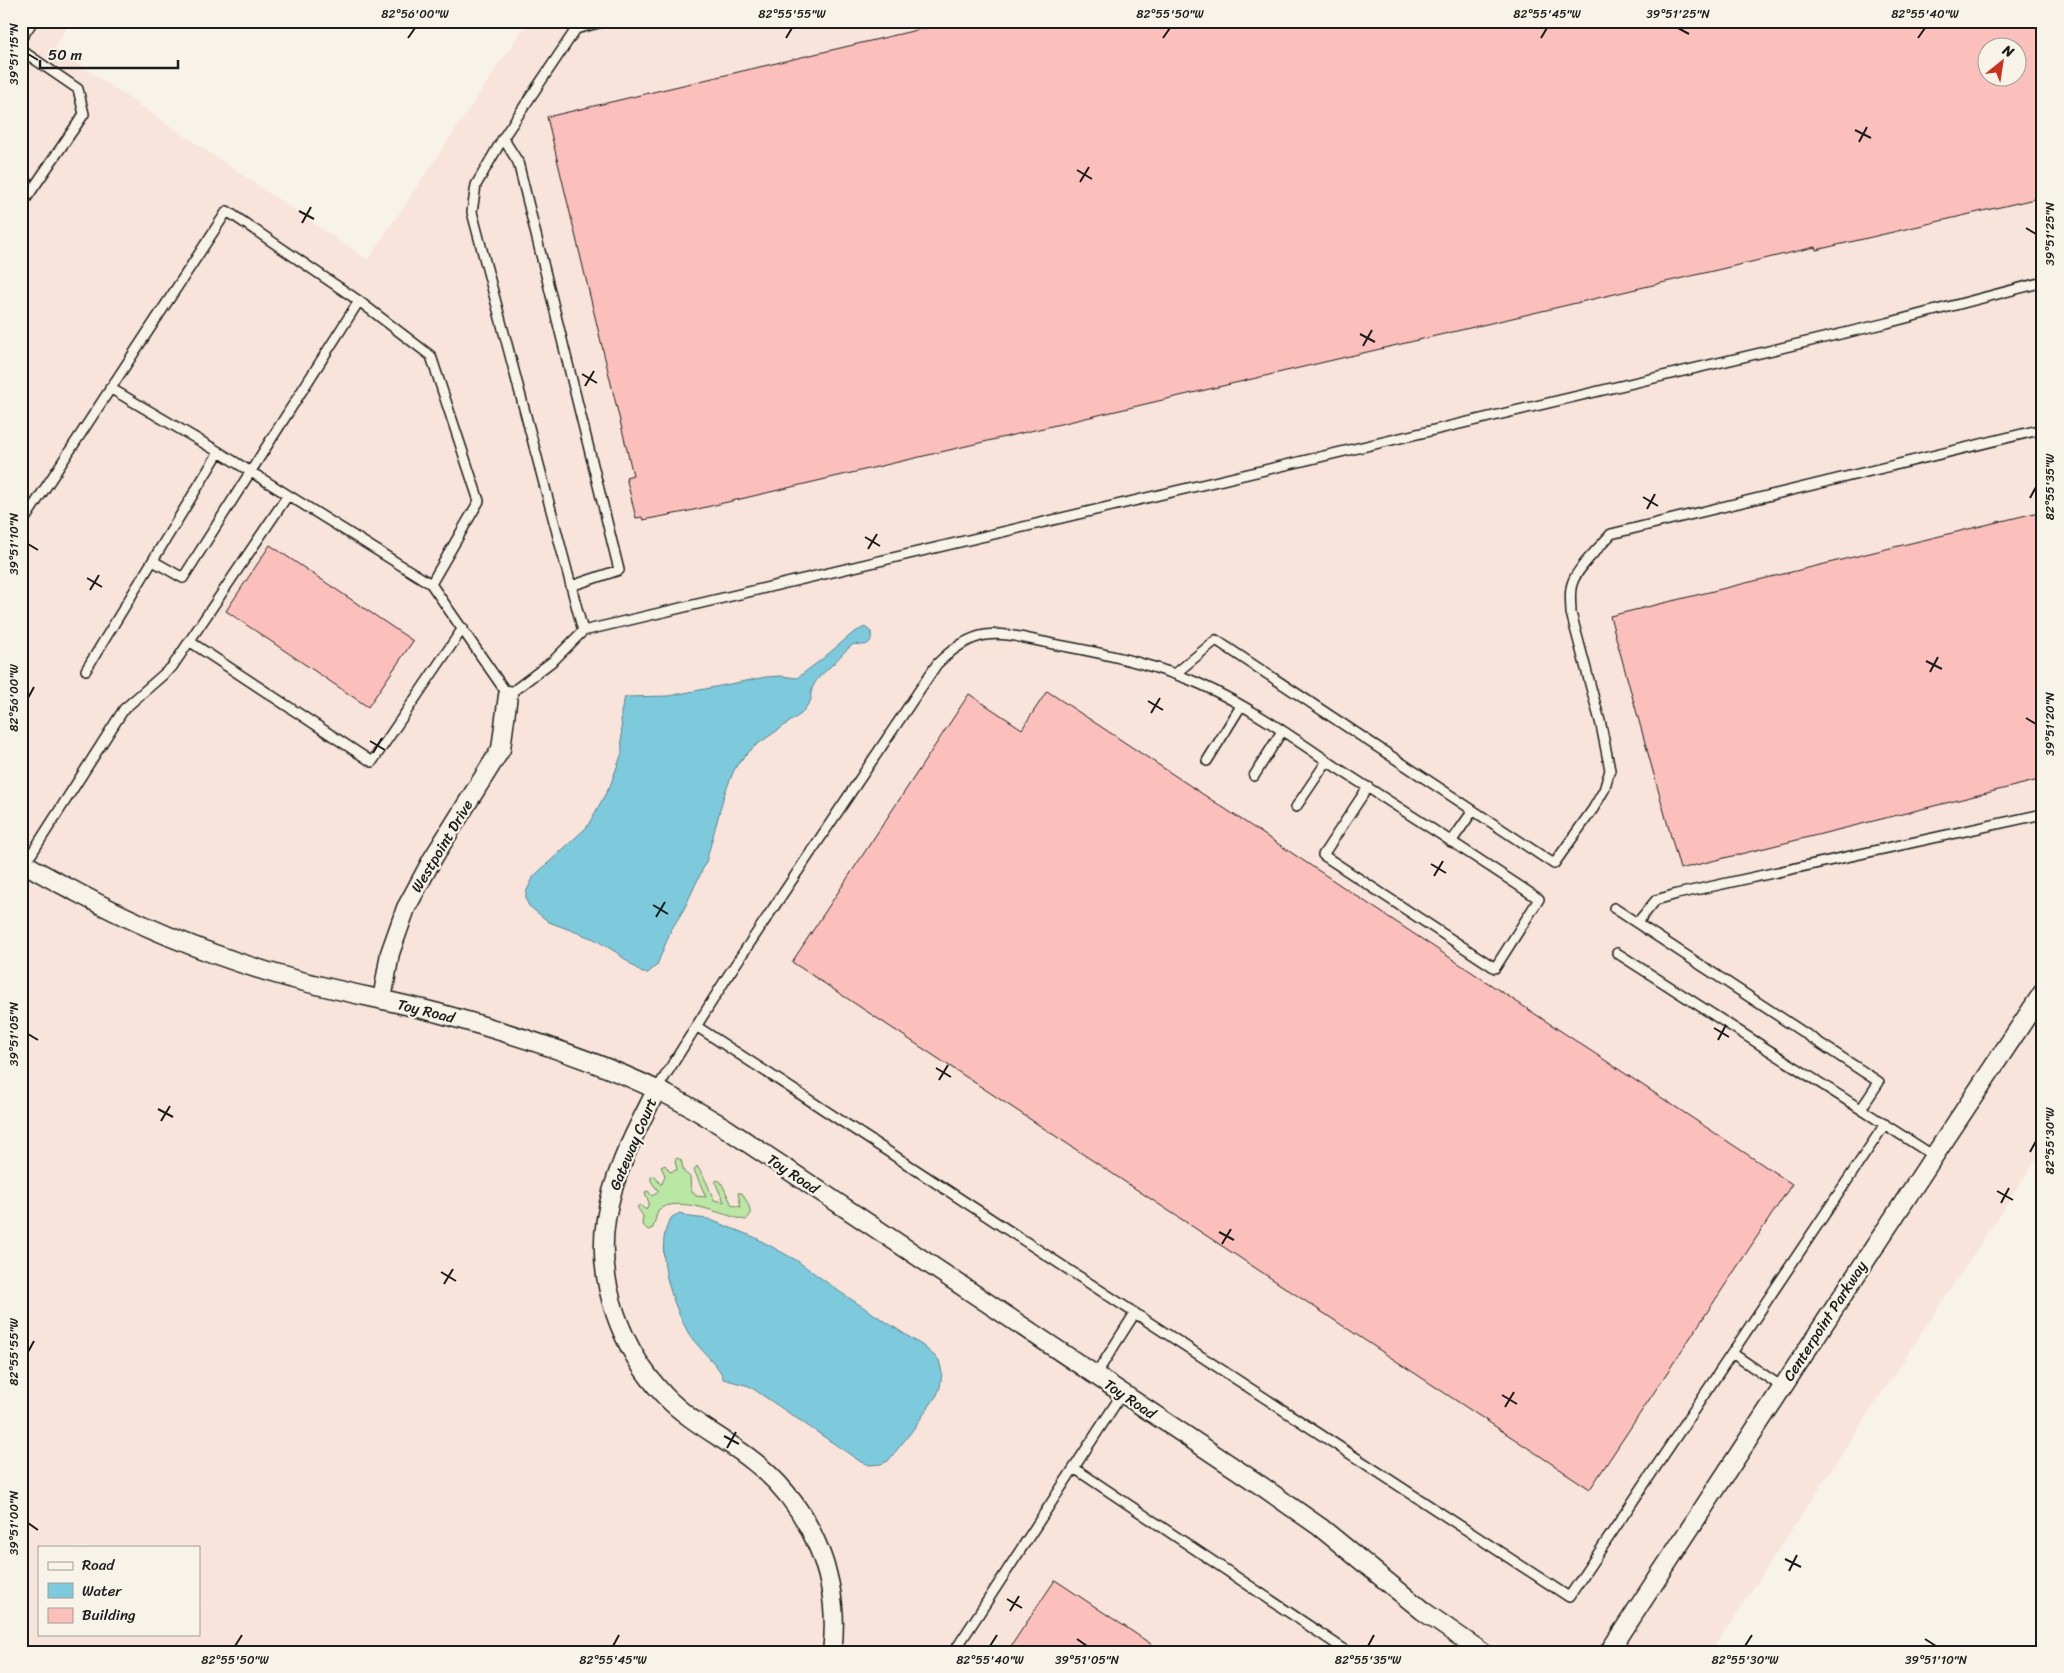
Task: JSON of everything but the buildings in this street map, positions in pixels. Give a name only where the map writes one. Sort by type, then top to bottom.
[{"type":"street","name":"Westpoint Drive","points":[[382,1000],[390,953],[406,908],[433,858],[501,750],[508,695]]},
{"type":"street","name":"Toy Road","points":[[23,862],[106,908],[182,941],[286,977],[510,1034],[568,1054],[657,1089],[727,1129],[1320,1527],[1423,1611],[1482,1652]]},
{"type":"street","name":"Centerpoint Parkway","points":[[1609,1652],[2043,992]]},
{"type":"street","name":"Gateway Court","points":[[657,1089],[617,1174],[606,1219],[604,1260],[614,1310],[619,1326],[637,1361],[666,1397],[691,1418],[749,1457],[771,1477],[797,1507],[812,1532],[825,1563],[833,1600],[834,1634],[832,1652]]},
{"type":"lane","points":[[21,39],[33,21]]},
{"type":"lane","points":[[582,631],[472,212],[476,185],[503,138],[576,29],[606,21]]},
{"type":"lane","points":[[21,50],[78,89],[84,114],[21,206]]},
{"type":"lane","points":[[503,138],[518,162],[619,570],[571,586]]},
{"type":"lane","points":[[21,525],[227,212],[359,301],[431,356],[479,501],[431,584]]},
{"type":"lane","points":[[110,388],[219,452],[431,584],[508,695],[554,660],[582,631],[1877,325],[2043,282]]},
{"type":"lane","points":[[153,561],[184,578],[359,301]]},
{"type":"lane","points":[[1175,674],[1216,640],[1472,812],[1554,864],[1593,809],[1604,790],[1610,770],[1607,751],[1571,612],[1570,594],[1576,574],[1611,534],[2043,429]]},
{"type":"lane","points":[[86,670],[219,452]]},
{"type":"lane","points":[[23,862],[124,708],[172,667],[288,495]]},
{"type":"lane","points":[[190,641],[372,762],[462,628]]},
{"type":"lane","points":[[657,1089],[728,974],[937,664],[956,647],[981,635],[998,634],[1085,650],[1175,674],[1202,685],[1282,731],[1368,787],[1451,842],[1539,899],[1495,968],[1323,855],[1368,787]]},
{"type":"lane","points":[[1207,761],[1241,706]]},
{"type":"lane","points":[[1254,776],[1282,731]]},
{"type":"lane","points":[[1296,806],[1328,761]]},
{"type":"lane","points":[[1451,842],[1472,812]]},
{"type":"lane","points":[[1637,923],[1656,900],[1677,894],[2043,814]]},
{"type":"lane","points":[[1614,908],[1879,1082],[1861,1109]]},
{"type":"lane","points":[[1617,953],[1934,1156]]},
{"type":"lane","points":[[696,1026],[1569,1597],[1885,1124]]},
{"type":"lane","points":[[1095,1376],[1136,1313]]},
{"type":"lane","points":[[1732,1353],[1782,1387]]},
{"type":"lane","points":[[954,1652],[1122,1394]]},
{"type":"lane","points":[[1074,1468],[1348,1652]]},
{"type":"lane","points":[[2039,1652],[2043,1646]]},
{"type":"shaded area","points":[[21,21],[71,21],[55,48],[368,260],[528,21],[2043,21],[2043,1149],[1711,1652],[21,1652]]},
{"type":"green space","points":[[677,1158],[681,1160],[684,1172],[690,1177],[691,1190],[696,1196],[706,1197],[694,1170],[697,1166],[714,1200],[724,1202],[715,1182],[717,1180],[721,1182],[732,1205],[741,1207],[738,1193],[742,1193],[749,1207],[749,1217],[746,1220],[689,1205],[677,1204],[658,1210],[653,1228],[648,1230],[642,1224],[643,1216],[637,1207],[640,1205],[646,1210],[649,1203],[645,1192],[648,1191],[652,1196],[659,1192],[651,1181],[651,1177],[655,1176],[660,1184],[662,1184],[665,1175],[661,1167],[665,1165],[670,1172],[677,1170],[675,1160]]},
{"type":"water","points":[[865,627],[871,632],[871,640],[865,645],[854,644],[845,651],[814,684],[811,700],[801,714],[755,746],[734,770],[724,795],[706,862],[684,909],[671,930],[657,965],[648,973],[642,973],[616,952],[594,939],[549,922],[529,906],[526,900],[526,892],[534,876],[587,827],[610,786],[622,753],[621,712],[625,697],[669,696],[766,677],[797,678],[853,633]]},
{"type":"water","points":[[680,1213],[690,1217],[708,1219],[754,1237],[796,1260],[840,1292],[923,1346],[939,1360],[942,1373],[937,1395],[888,1461],[870,1465],[861,1462],[749,1386],[723,1379],[719,1370],[689,1334],[671,1292],[664,1259],[664,1243],[666,1229],[672,1217]]}]
